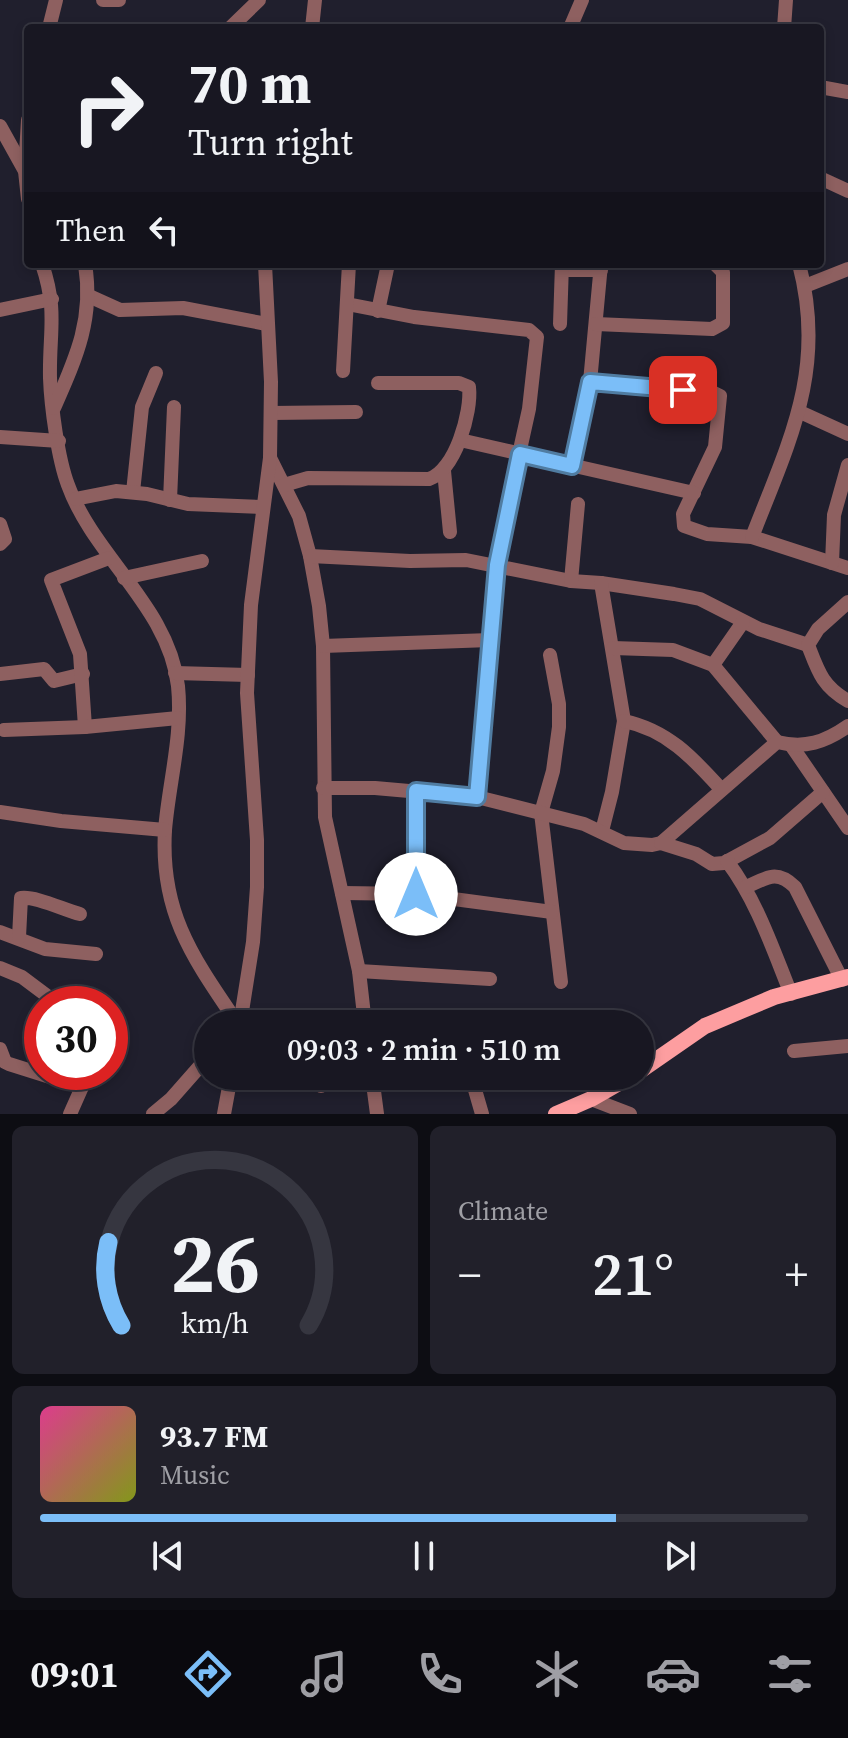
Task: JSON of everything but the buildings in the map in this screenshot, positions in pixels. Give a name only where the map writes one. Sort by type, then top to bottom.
[{"type":"main road","points":[[654,1061],[705,1026],[774,997],[846,978]]},
{"type":"main road","points":[[556,1114],[607,1090]]},
{"type":"street","points":[[50,24],[56,0]]},
{"type":"street","points":[[103,0],[119,0]]},
{"type":"street","points":[[234,24],[259,0]]},
{"type":"street","points":[[312,24],[315,0]]},
{"type":"street","points":[[572,24],[582,0]]},
{"type":"street","points":[[783,1],[784,24]]},
{"type":"street","points":[[824,90],[848,92]]},
{"type":"street","points":[[0,126],[24,169]]},
{"type":"street","points":[[824,180],[848,191]]},
{"type":"street","points":[[43,268],[52,299],[50,381],[63,468],[75,499],[109,558],[163,634],[175,673],[178,718],[175,772],[165,830],[171,903],[182,936],[198,966],[229,1010]]},
{"type":"street","points":[[54,408],[84,333],[89,296],[86,268]]},
{"type":"street","points":[[241,1010],[253,942],[257,887],[248,675],[251,605],[270,458],[265,268]]},
{"type":"street","points":[[343,371],[349,268]]},
{"type":"street","points":[[378,311],[387,268]]},
{"type":"street","points":[[560,324],[562,268]]},
{"type":"street","points":[[572,466],[590,382],[601,268]]},
{"type":"street","points":[[596,324],[720,327],[723,323],[723,272],[719,268]]},
{"type":"street","points":[[752,537],[800,412],[809,326],[800,268]]},
{"type":"street","points":[[805,286],[848,269]]},
{"type":"street","points":[[89,296],[120,310],[183,308],[267,324]]},
{"type":"street","points":[[0,310],[52,299]]},
{"type":"street","points":[[347,304],[534,332],[537,342],[534,379],[497,565],[477,797]]},
{"type":"street","points":[[133,492],[142,407],[156,373]]},
{"type":"street","points":[[590,382],[720,396],[715,447],[683,514],[684,526],[707,534],[752,537],[848,568]]},
{"type":"street","points":[[378,383],[465,384],[469,387],[460,440],[444,471],[450,532]]},
{"type":"street","points":[[170,500],[174,407]]},
{"type":"street","points":[[271,413],[356,412]]},
{"type":"street","points":[[800,412],[848,434]]},
{"type":"street","points":[[0,437],[59,441]]},
{"type":"street","points":[[460,440],[694,493]]},
{"type":"street","points":[[270,458],[299,516],[310,556],[323,646],[323,788],[331,851],[359,971],[363,1010]]},
{"type":"street","points":[[832,563],[834,515],[848,465]]},
{"type":"street","points":[[284,485],[308,478],[429,479],[444,471]]},
{"type":"street","points":[[75,499],[116,491],[188,504],[263,507]]},
{"type":"street","points":[[571,581],[578,504]]},
{"type":"street","points":[[0,524],[5,539],[0,544]]},
{"type":"street","points":[[310,556],[397,561],[466,560],[571,581],[700,599],[743,622],[808,645],[824,683],[848,701]]},
{"type":"street","points":[[85,727],[83,674],[77,643],[51,580],[109,558]]},
{"type":"street","points":[[124,578],[202,561]]},
{"type":"street","points":[[601,583],[624,721],[602,831]]},
{"type":"street","points":[[808,645],[818,629],[847,606]]},
{"type":"street","points":[[713,665],[743,622]]},
{"type":"street","points":[[323,646],[490,640]]},
{"type":"street","points":[[613,648],[673,650],[713,665],[784,744],[848,828]]},
{"type":"street","points":[[550,655],[559,704],[559,727],[553,771],[541,813],[561,982]]},
{"type":"street","points":[[0,674],[39,668],[47,671],[54,681],[59,681],[83,674]]},
{"type":"street","points":[[175,673],[248,675]]},
{"type":"street","points":[[4,730],[85,727],[178,718]]},
{"type":"street","points":[[624,721],[652,728],[663,735],[691,757],[721,789]]},
{"type":"street","points":[[323,788],[416,791],[477,797],[602,831],[624,843],[652,845],[661,843],[721,789],[784,744],[815,744],[848,726]]},
{"type":"street","points":[[416,791],[416,894]]},
{"type":"street","points":[[661,843],[696,854],[712,864],[727,861],[770,838],[823,792]]},
{"type":"street","points":[[0,812],[165,830]]},
{"type":"street","points":[[727,861],[746,887],[791,994]]},
{"type":"street","points":[[746,887],[771,876],[786,879],[802,898],[846,978]]},
{"type":"street","points":[[342,893],[416,894],[552,912]]},
{"type":"street","points":[[19,937],[21,898],[80,914]]},
{"type":"street","points":[[0,932],[45,949],[96,954]]},
{"type":"street","points":[[0,968],[34,986]]},
{"type":"street","points":[[359,971],[490,979]]},
{"type":"street","points":[[794,1051],[848,1046]]},
{"type":"street","points":[[0,1049],[5,1062],[24,1067]]},
{"type":"street","points":[[153,1114],[194,1073]]},
{"type":"street","points":[[70,1114],[79,1090]]},
{"type":"street","points":[[224,1114],[228,1090]]},
{"type":"street","points":[[374,1090],[377,1114]]},
{"type":"street","points":[[475,1090],[482,1114]]},
{"type":"street","points":[[591,1099],[630,1114]]},
{"type":"route","points":[[416,894],[416,791],[477,797],[497,565],[520,454],[572,466],[590,382],[683,390]]}]
